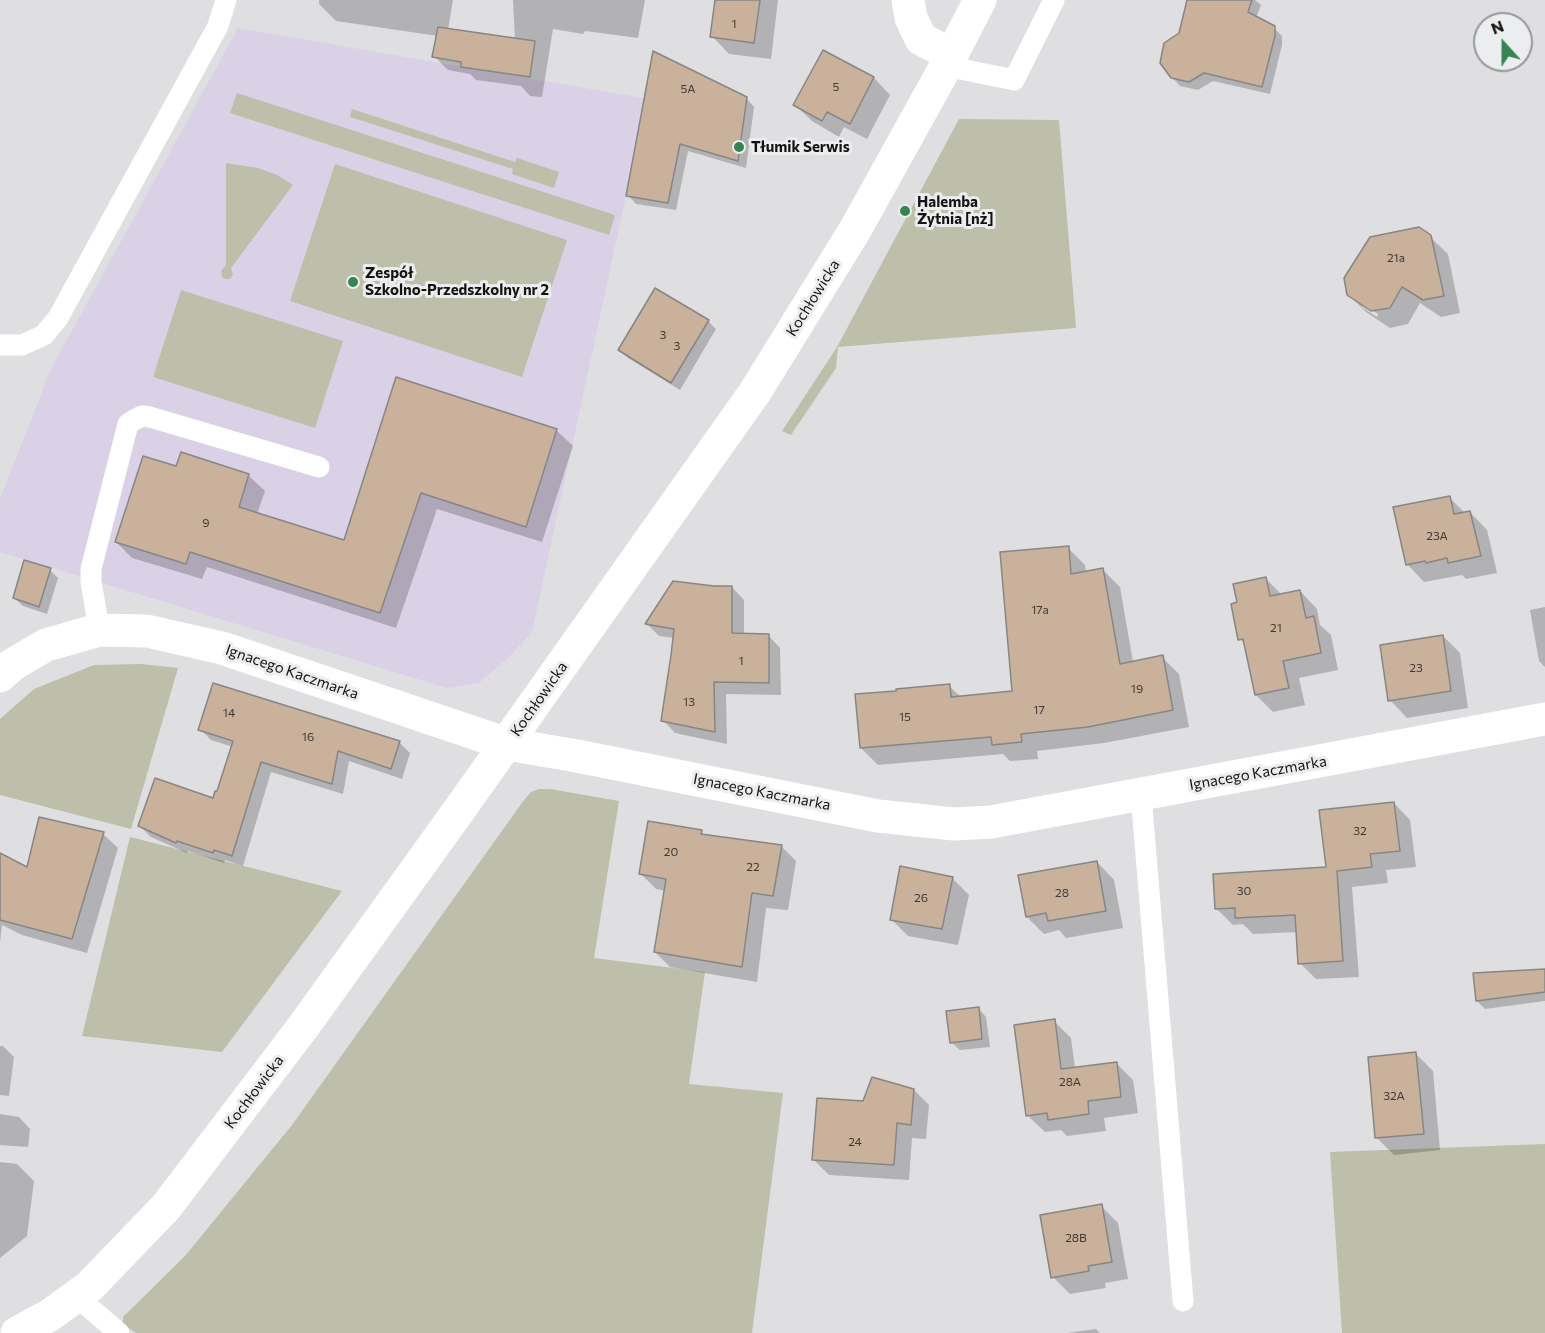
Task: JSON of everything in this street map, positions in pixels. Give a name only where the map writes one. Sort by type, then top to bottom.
[{"type":"street","points":[[908,0],[910,18],[921,39],[949,61]]},
{"type":"street","name":"Kochłowicka","points":[[17,1333],[50,1315],[90,1286],[166,1207],[303,1027],[507,744],[755,392],[855,230],[949,61],[980,0]]},
{"type":"street","name":"Ignacego Kaczmarka","points":[[0,676],[12,665],[46,645],[99,630],[147,631],[222,648],[507,744],[879,816],[954,824],[991,822],[1545,719]]},
{"type":"lane","points":[[0,345],[22,345],[44,334],[58,318],[218,26],[226,0]]},
{"type":"lane","points":[[949,61],[1014,80],[1054,0]]},
{"type":"lane","points":[[99,630],[91,580],[92,568],[128,424],[142,416],[150,417],[319,467]]},
{"type":"lane","points":[[1142,795],[1183,1302]]},
{"type":"lane","points":[[76,1296],[119,1333]]},
{"type":"shaded area","name":"Zespół Szkolno-Przedszkolny nr 2","points":[[238,28],[643,98],[626,196],[532,632],[508,658],[479,683],[447,688],[0,552],[0,499],[51,369]]},
{"type":"green space","points":[[237,93],[615,215],[609,235],[230,113]]},
{"type":"green space","points":[[352,109],[515,162],[517,158],[559,172],[554,188],[512,174],[513,169],[350,117]]},
{"type":"green space","points":[[959,119],[1059,120],[1076,328],[838,347],[836,368],[791,435],[782,431],[837,347]]},
{"type":"green space","points":[[226,163],[258,168],[277,175],[293,185],[231,268],[233,275],[230,279],[222,277],[221,272],[226,266]]},
{"type":"green space","points":[[335,164],[567,240],[522,377],[290,301]]},
{"type":"green space","points":[[181,290],[343,341],[315,428],[153,377]]},
{"type":"green space","points":[[141,664],[178,668],[131,829],[0,795],[0,719],[34,689],[94,665]]},
{"type":"green space","points":[[539,789],[619,801],[594,958],[705,972],[689,1084],[783,1093],[752,1333],[136,1333],[123,1324],[123,1317],[185,1256],[292,1125],[524,800],[531,792]]},
{"type":"green space","points":[[130,837],[342,891],[222,1052],[82,1036]]},
{"type":"green space","points":[[1545,1144],[1545,1333],[1342,1333],[1330,1152]]},
{"type":"building","points":[[715,0],[760,0],[754,43],[710,37]]},
{"type":"building","points":[[1187,0],[1252,0],[1248,12],[1275,26],[1275,36],[1262,87],[1204,73],[1189,82],[1171,78],[1160,63],[1164,43],[1179,33]]},
{"type":"building","points":[[438,27],[535,41],[530,77],[461,67],[461,62],[432,57]]},
{"type":"building","points":[[823,50],[874,77],[850,124],[827,112],[822,121],[793,105]]},
{"type":"building","points":[[653,51],[747,97],[738,161],[680,144],[668,203],[626,196]]},
{"type":"building","points":[[1419,227],[1431,235],[1444,296],[1423,300],[1402,287],[1390,308],[1371,311],[1347,295],[1344,278],[1370,237]]},
{"type":"building","points":[[655,288],[709,320],[671,383],[618,350]]},
{"type":"building","points":[[396,377],[557,429],[526,527],[421,493],[380,613],[190,552],[186,564],[115,542],[143,456],[176,466],[181,452],[249,474],[239,507],[344,540]]},
{"type":"building","points":[[1450,496],[1454,514],[1470,511],[1481,556],[1448,563],[1447,558],[1406,565],[1393,507]]},
{"type":"building","points":[[1069,546],[1071,574],[1103,568],[1120,664],[1163,655],[1173,710],[1088,727],[1021,734],[1022,742],[992,745],[991,737],[860,748],[855,694],[950,684],[951,697],[1012,691],[1000,552]]},
{"type":"building","points":[[24,560],[51,568],[39,607],[13,598]]},
{"type":"building","points":[[1266,577],[1270,596],[1300,590],[1306,618],[1314,616],[1321,653],[1283,661],[1289,688],[1255,695],[1243,639],[1238,640],[1231,604],[1237,602],[1233,584]]},
{"type":"building","points":[[673,581],[732,586],[732,633],[769,634],[769,683],[714,682],[715,732],[661,721],[674,629],[645,624]]},
{"type":"building","points":[[1443,635],[1451,691],[1388,701],[1380,645]]},
{"type":"building","points":[[213,683],[400,741],[391,769],[338,751],[332,784],[261,762],[232,856],[214,850],[213,853],[177,841],[176,843],[138,826],[155,778],[213,798],[217,791],[233,741],[198,730]]},
{"type":"building","points":[[1394,802],[1400,851],[1370,854],[1372,867],[1337,871],[1343,961],[1298,964],[1295,915],[1235,918],[1235,908],[1215,909],[1213,874],[1326,867],[1319,810]]},
{"type":"building","points":[[39,817],[104,832],[72,939],[0,920],[0,853],[27,867]]},
{"type":"building","points":[[648,821],[702,830],[701,834],[782,845],[773,896],[752,893],[742,967],[654,952],[666,879],[639,874]]},
{"type":"building","points":[[1097,861],[1106,911],[1048,921],[1046,913],[1026,917],[1018,875]]},
{"type":"building","points":[[900,866],[953,877],[942,929],[890,920]]},
{"type":"building","points":[[1545,969],[1545,992],[1476,1001],[1473,973]]},
{"type":"building","points":[[979,1007],[982,1039],[950,1043],[946,1011]]},
{"type":"building","points":[[1055,1019],[1061,1069],[1117,1062],[1121,1097],[1088,1101],[1089,1114],[1048,1120],[1047,1113],[1026,1116],[1014,1025]]},
{"type":"building","points":[[1416,1052],[1424,1134],[1375,1138],[1368,1057]]},
{"type":"building","points":[[872,1077],[914,1089],[911,1125],[897,1123],[894,1165],[812,1160],[817,1098],[863,1101]]},
{"type":"building","points":[[1102,1204],[1112,1262],[1088,1266],[1089,1271],[1051,1278],[1040,1215]]},
{"type":"place","name":"Tłumik Serwis","points":[[739,147]]},
{"type":"place","name":"Halemba Żytnia [nż]","points":[[905,211]]},
{"type":"place","name":"Zespół Szkolno-Przedszkolny nr 2","points":[[353,282]]}]
